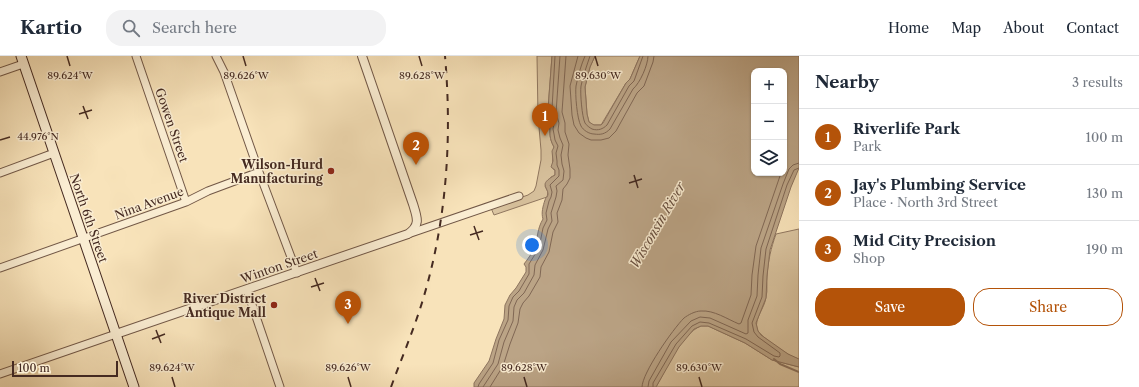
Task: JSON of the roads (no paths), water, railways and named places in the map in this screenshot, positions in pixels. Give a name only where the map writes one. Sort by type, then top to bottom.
[{"type":"main road","name":"North 6th Street","points":[[22,60],[134,387]]},
{"type":"street","name":"Gowen Street","points":[[136,56],[186,202]]},
{"type":"street","points":[[216,56],[224,72],[259,172],[297,273]]},
{"type":"street","points":[[362,56],[416,214],[415,228],[408,234]]},
{"type":"street","points":[[0,72],[22,60]]},
{"type":"street","points":[[0,173],[54,153]]},
{"type":"street","name":"Nina Avenue","points":[[0,268],[186,202],[208,191],[259,172]]},
{"type":"street","name":"Winton Street","points":[[0,374],[520,196]]},
{"type":"street","points":[[247,290],[280,387]]},
{"type":"water","name":"Wisconsin River","points":[[552,56],[595,56],[590,67],[585,87],[587,114],[589,122],[594,125],[601,125],[626,83],[630,79],[640,56],[799,56],[799,168],[791,187],[770,250],[766,298],[756,323],[758,331],[761,335],[788,354],[799,359],[799,367],[772,360],[745,343],[708,326],[701,326],[694,329],[679,347],[656,387],[474,387],[474,383],[489,361],[504,319],[505,305],[526,272],[526,267],[524,264],[535,247],[543,219],[543,207],[548,194],[545,184],[555,175],[555,170],[551,167],[553,161],[552,151],[554,147],[551,141],[550,122],[547,113]]},
{"type":"waterway","points":[[774,359],[780,364],[799,372]]},
{"type":"railway","points":[[391,387],[413,331],[424,296],[432,267],[443,207],[446,177],[448,117],[445,56]]},
{"type":"place","name":"Riverlife Park","points":[[545,136]]},
{"type":"place","name":"Jay's Plumbing Service","points":[[416,165]]},
{"type":"place","name":"Wilson-Hurd Manufacturing","points":[[331,171]]},
{"type":"place","name":"River District Antique Mall","points":[[274,305]]},
{"type":"place","name":"Mid City Precision","points":[[348,324]]}]
